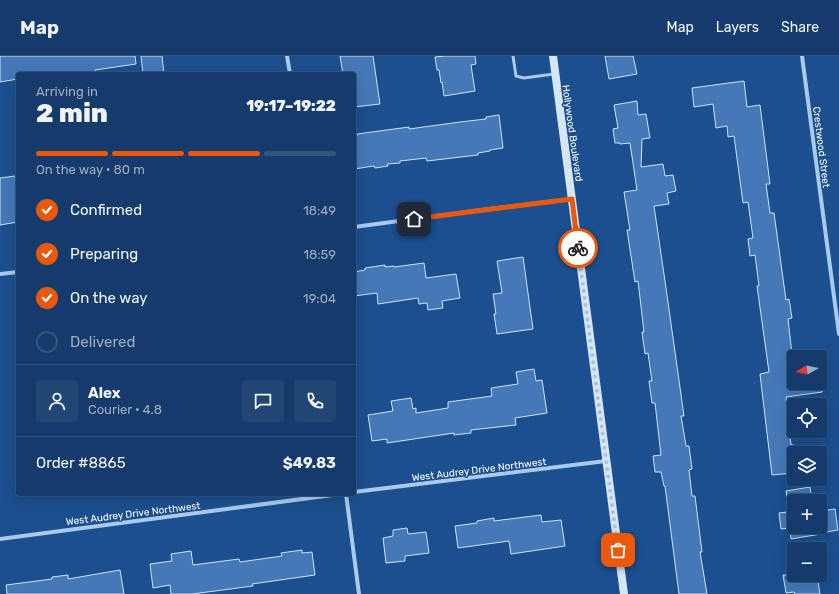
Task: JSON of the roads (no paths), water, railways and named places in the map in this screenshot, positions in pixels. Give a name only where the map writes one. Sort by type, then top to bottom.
[{"type":"street","points":[[287,56],[290,72]]},
{"type":"street","name":"Hollywood Boulevard","points":[[553,56],[624,594]]},
{"type":"street","name":"Crestwood Street","points":[[802,56],[839,334]]},
{"type":"street","points":[[356,227],[572,199]]},
{"type":"street","points":[[0,274],[16,272]]},
{"type":"street","name":"West Audrey Drive Northwest","points":[[356,492],[606,461]]},
{"type":"street","name":"West Audrey Drive Northwest","points":[[0,539],[325,496]]},
{"type":"street","points":[[346,496],[359,594]]},
{"type":"lane","points":[[513,56],[516,76],[524,78],[555,74]]}]
